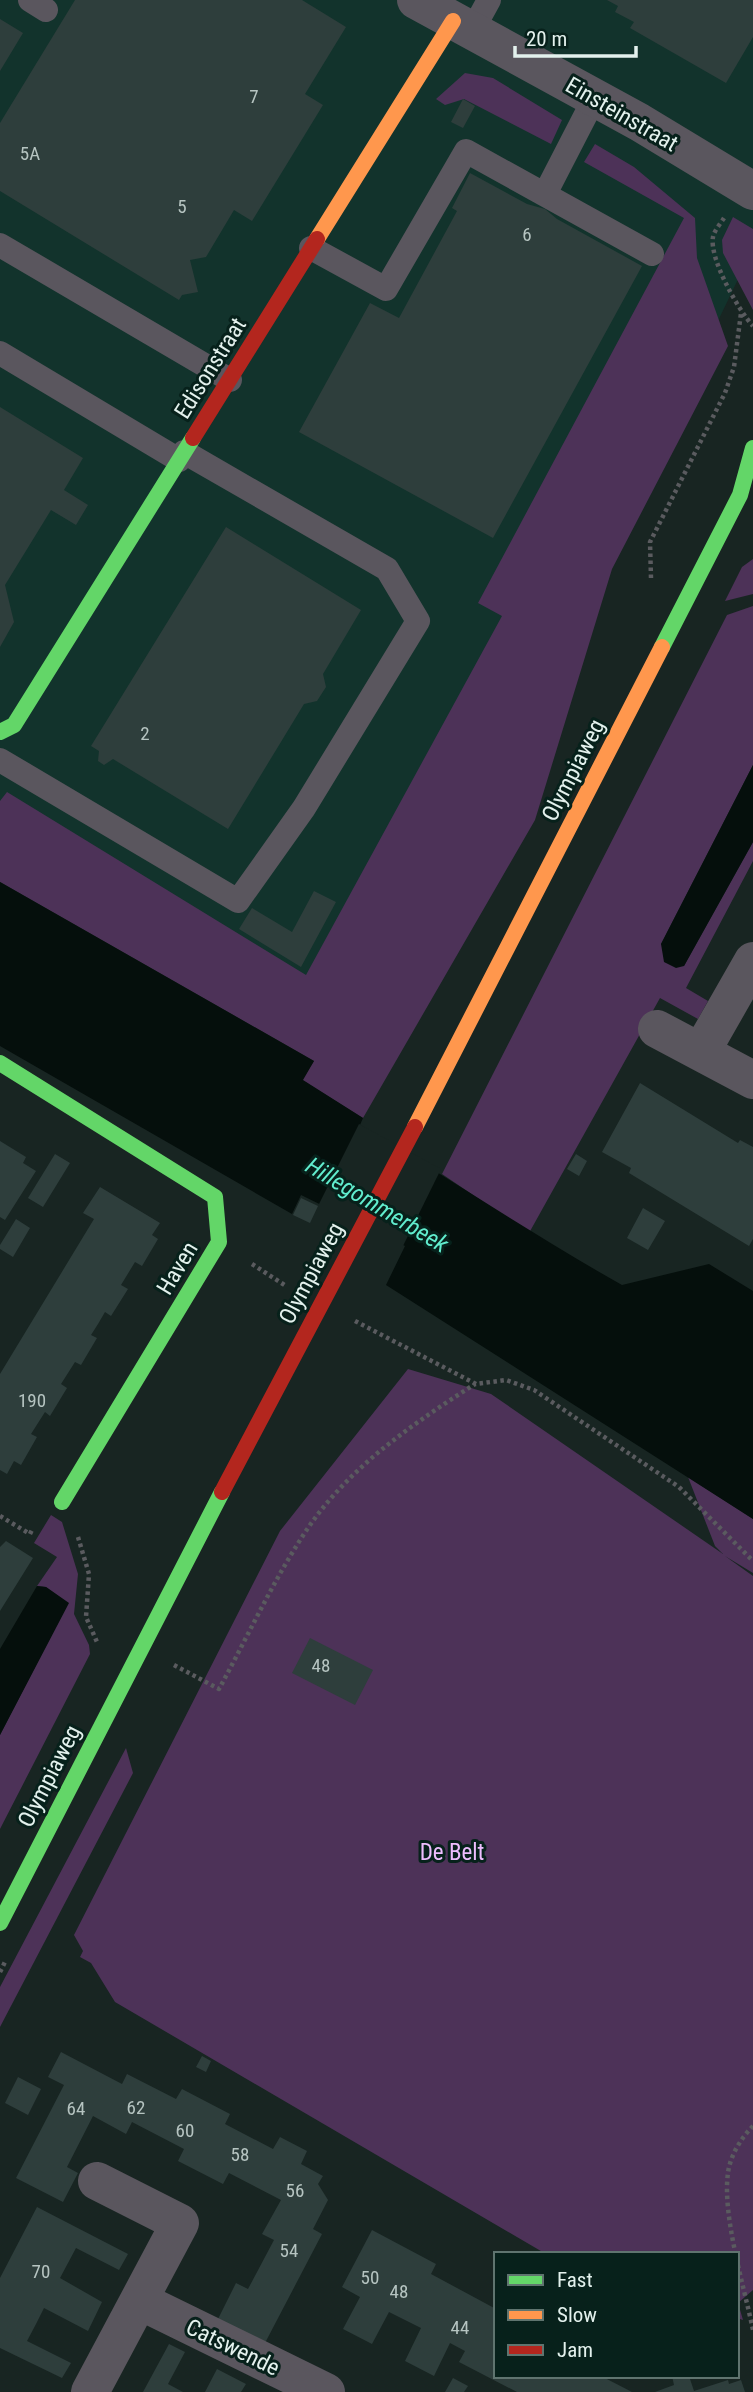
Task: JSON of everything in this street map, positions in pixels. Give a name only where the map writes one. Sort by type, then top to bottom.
[{"type":"main road","name":"Edisonstraat","points":[[0,732],[14,725],[311,248],[472,17]]},
{"type":"main road","name":"Olympiaweg","points":[[0,1923],[148,1631],[405,1146],[740,495],[753,448]]},
{"type":"main road","name":"Olympiaweg","points":[[740,495],[753,481]]},
{"type":"main road","name":"Haven","points":[[0,1063],[215,1197],[219,1242],[62,1502]]},
{"type":"street","name":"Einsteinstraat","points":[[416,0],[472,17],[595,97],[748,188]]},
{"type":"street","points":[[701,1052],[753,961]]},
{"type":"street","points":[[657,1029],[753,1080]]},
{"type":"street","points":[[90,2392],[180,2223],[97,2181]]},
{"type":"street","name":"Catswende","points":[[140,2301],[326,2392]]},
{"type":"lane","points":[[545,194],[595,97]]},
{"type":"lane","points":[[311,248],[386,289],[466,150],[652,254]]},
{"type":"lane","points":[[0,245],[230,380]]},
{"type":"lane","points":[[0,353],[387,569],[418,621],[304,808],[238,901],[0,760]]},
{"type":"path","points":[[748,188],[713,237],[715,256],[741,313],[753,326]]},
{"type":"path","points":[[219,1242],[298,1294]]},
{"type":"path","points":[[345,1316],[476,1384]]},
{"type":"path","points":[[163,1659],[219,1689],[304,1533],[348,1480],[405,1429],[476,1384],[506,1380],[534,1390],[679,1487],[753,1561]]},
{"type":"path","points":[[62,1502],[87,1558],[89,1574],[86,1617],[102,1652]]},
{"type":"path","points":[[0,1516],[30,1534]]},
{"type":"path","points":[[738,2252],[728,2203],[728,2174],[732,2156],[753,2126]]},
{"type":"path","points":[[739,2259],[753,2330]]},
{"type":"shaded area","points":[[0,0],[753,0],[753,248],[363,1060],[0,854]]},
{"type":"green space","points":[[465,73],[493,78],[562,120],[551,144],[464,99],[445,105],[436,99]]},
{"type":"green space","points":[[595,144],[634,167],[695,218],[697,258],[728,346],[612,569],[535,820],[363,1118],[302,1080],[314,1061],[0,882],[0,801],[7,792],[306,975],[502,616],[478,603],[684,218],[584,162]]},
{"type":"green space","points":[[733,217],[753,229],[753,310],[723,253],[722,240]]},
{"type":"green space","points":[[753,559],[753,594],[725,601],[742,567]]},
{"type":"green space","points":[[753,606],[753,765],[661,944],[684,966],[753,842],[753,861],[686,988],[708,1001],[698,1019],[660,998],[529,1233],[442,1174],[727,615]]},
{"type":"green space","name":"De Belt","points":[[408,1369],[491,1394],[723,1554],[715,1546],[688,1477],[753,1519],[753,1573],[725,1556],[753,1576],[753,2290],[739,2302],[739,2252],[543,2252],[115,2002],[91,1963],[80,1957],[83,1951],[74,1935],[280,1531]]},
{"type":"green space","points":[[51,1515],[62,1522],[78,1574],[74,1614],[89,1645],[90,1654],[0,1829],[0,1735],[68,1603],[46,1587],[37,1586],[57,1557],[34,1543]]},
{"type":"green space","points":[[126,1748],[133,1773],[0,2027],[0,1987]]},
{"type":"water","points":[[753,765],[753,842],[684,966],[676,968],[664,962],[661,944]]},
{"type":"water","name":"Hillegommerbeek","points":[[0,882],[314,1061],[303,1080],[363,1118],[360,1125],[622,1285],[709,1264],[753,1291],[753,1519],[386,1285],[405,1246],[301,1195],[292,1214],[0,1046]]},
{"type":"water","points":[[37,1586],[46,1587],[69,1603],[0,1735],[0,1649]]},
{"type":"pier","points":[[359,1124],[441,1169],[402,1248],[318,1206]]},
{"type":"building","points":[[75,0],[302,0],[346,27],[305,94],[323,105],[252,221],[234,210],[206,257],[190,260],[198,292],[182,295],[179,300],[0,191],[0,123]]},
{"type":"building","points":[[607,0],[753,0],[753,37],[726,83],[630,28],[634,22],[615,12],[618,6]]},
{"type":"building","points":[[0,19],[23,33],[0,71]]},
{"type":"building","points":[[463,99],[475,106],[463,128],[451,122]]},
{"type":"building","points":[[470,173],[527,204],[545,209],[557,219],[642,266],[493,538],[299,432],[370,303],[399,318],[457,211],[452,208]]},
{"type":"building","points":[[0,407],[83,458],[64,490],[88,505],[76,525],[51,510],[5,585],[14,622],[0,647]]},
{"type":"building","points":[[226,527],[361,610],[323,674],[326,687],[317,701],[304,704],[228,829],[113,759],[104,765],[98,761],[99,751],[91,746]]},
{"type":"building","points":[[314,891],[336,902],[301,967],[239,929],[252,908],[292,932]]},
{"type":"building","points":[[640,1083],[738,1143],[740,1140],[753,1147],[753,1239],[749,1246],[629,1173],[631,1168],[602,1152]]},
{"type":"building","points":[[0,1141],[26,1157],[23,1163],[36,1171],[5,1220],[0,1217]]},
{"type":"building","points":[[55,1154],[70,1163],[43,1207],[28,1198]]},
{"type":"building","points":[[576,1154],[587,1161],[579,1176],[567,1169]]},
{"type":"building","points":[[100,1187],[160,1223],[152,1235],[158,1239],[142,1266],[135,1262],[121,1285],[128,1289],[111,1316],[105,1312],[91,1335],[97,1338],[81,1365],[75,1362],[61,1384],[67,1388],[50,1416],[45,1412],[31,1434],[37,1437],[21,1465],[14,1461],[7,1474],[0,1470],[0,1374],[94,1219],[83,1213]]},
{"type":"building","points":[[301,1198],[318,1206],[310,1223],[293,1215]]},
{"type":"building","points":[[643,1208],[665,1221],[648,1250],[627,1238]]},
{"type":"building","points":[[16,1219],[30,1228],[13,1257],[0,1249],[0,1245]]},
{"type":"building","points":[[6,1541],[33,1558],[0,1611],[0,1547]]},
{"type":"building","points":[[310,1638],[373,1670],[355,1705],[292,1673]]},
{"type":"building","points":[[61,2052],[122,2084],[127,2074],[176,2099],[182,2089],[230,2114],[225,2124],[273,2149],[280,2137],[307,2151],[301,2164],[323,2176],[318,2184],[328,2200],[313,2229],[322,2234],[265,2343],[218,2319],[236,2283],[248,2289],[274,2240],[262,2234],[281,2200],[229,2173],[223,2184],[178,2161],[184,2149],[132,2122],[126,2134],[93,2116],[67,2167],[78,2173],[63,2202],[16,2178],[64,2085],[48,2077]]},
{"type":"building","points":[[202,2056],[211,2061],[206,2072],[196,2067]]},
{"type":"building","points":[[18,2077],[41,2089],[28,2115],[5,2103]]},
{"type":"building","points":[[37,2207],[128,2254],[119,2270],[76,2248],[60,2278],[102,2302],[88,2331],[44,2308],[27,2341],[71,2363],[62,2378],[0,2348],[0,2278]]},
{"type":"building","points":[[372,2230],[436,2264],[431,2274],[494,2308],[494,2378],[605,2378],[632,2392],[517,2392],[459,2362],[465,2351],[450,2343],[434,2376],[405,2361],[421,2328],[389,2312],[372,2344],[343,2329],[360,2297],[342,2287]]},
{"type":"building","points":[[169,2344],[185,2352],[168,2384],[183,2392],[143,2392]]},
{"type":"building","points":[[217,2369],[246,2384],[241,2392],[205,2392]]},
{"type":"building","points":[[453,2378],[468,2386],[464,2392],[445,2392]]},
{"type":"building","points":[[672,2378],[690,2378],[694,2391],[728,2380],[729,2384],[741,2380],[745,2392],[655,2392],[674,2385]]},
{"type":"traffic: fast","points":[[0,732],[14,725],[193,438]]},
{"type":"traffic: fast","points":[[662,647],[740,495],[753,448]]},
{"type":"traffic: fast","points":[[0,1063],[215,1197],[219,1242],[62,1502]]},
{"type":"traffic: fast","points":[[0,1923],[222,1492]]},
{"type":"traffic: slow","points":[[317,239],[453,21]]},
{"type":"traffic: slow","points":[[415,1127],[662,647]]},
{"type":"traffic: jam","points":[[193,438],[317,239]]},
{"type":"traffic: jam","points":[[222,1492],[415,1127]]}]
